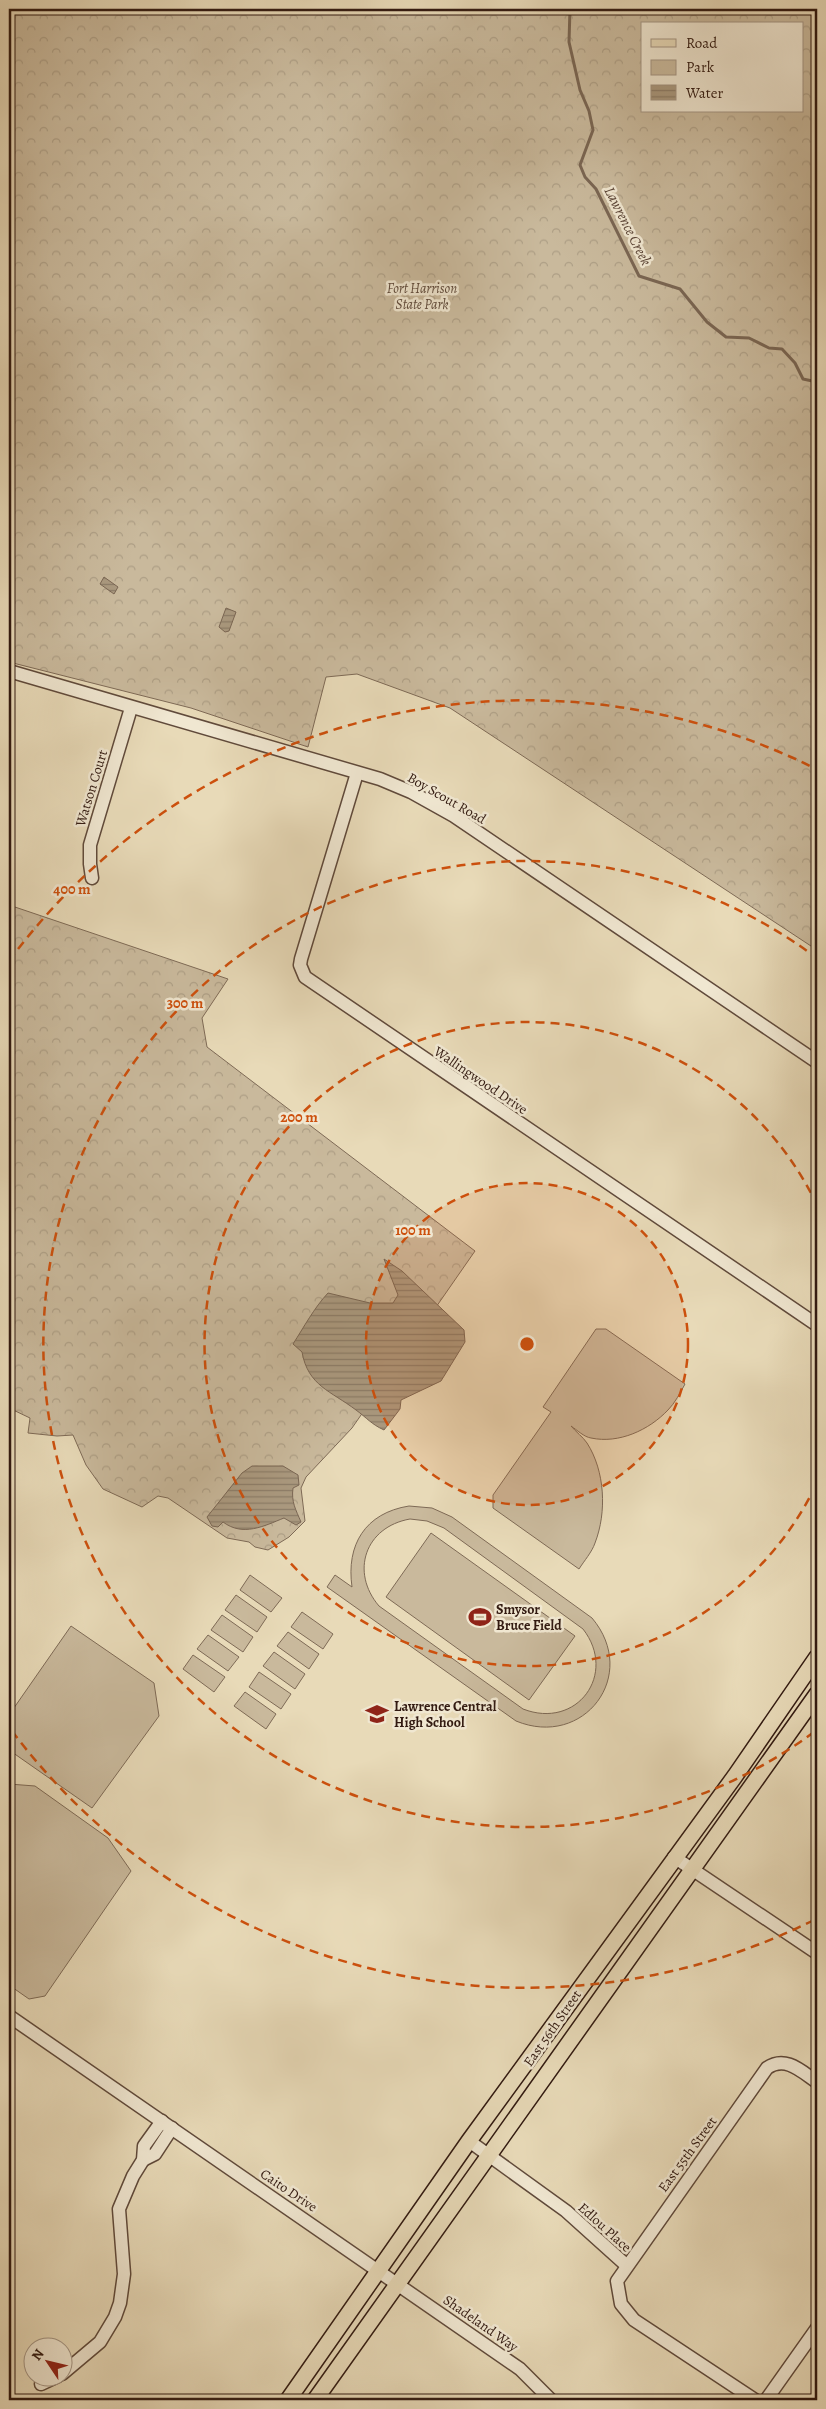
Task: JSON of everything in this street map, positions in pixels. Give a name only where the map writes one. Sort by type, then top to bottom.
[{"type":"main road","name":"East 56th Street","points":[[315,2400],[469,2141],[532,2057],[674,1857],[735,1776],[817,1657]]},
{"type":"main road","name":"East 56th Street","points":[[288,2400],[489,2155],[817,1694]]},
{"type":"street","name":"Boy Scout Road","points":[[9,671],[405,789],[454,816],[817,1062]]},
{"type":"street","name":"Watson Court","points":[[92,878],[90,845],[131,708]]},
{"type":"street","name":"Wallingwood Drive","points":[[357,774],[301,959],[300,965],[305,977],[817,1325]]},
{"type":"street","points":[[674,1857],[817,1953]]},
{"type":"street","name":"Caito Drive","points":[[9,2016],[389,2276]]},
{"type":"street","name":"East 55th Street","points":[[626,2266],[765,2071],[776,2063],[790,2064],[817,2082]]},
{"type":"street","points":[[72,2366],[100,2342],[109,2329],[120,2303],[124,2274],[119,2209],[133,2176],[143,2160],[155,2154],[167,2125]]},
{"type":"street","name":"Edlou Place","points":[[469,2141],[566,2211],[626,2266],[618,2276],[618,2292],[622,2306],[632,2318],[755,2400]]},
{"type":"street","name":"Shadeland Way","points":[[389,2276],[520,2369],[551,2400]]},
{"type":"street","points":[[766,2400],[817,2328]]},
{"type":"green space","name":"Fort Harrison State Park","points":[[9,9],[817,9],[817,950],[450,708],[357,674],[326,677],[308,747],[191,708],[9,662]]},
{"type":"green space","points":[[9,905],[228,979],[202,1018],[207,1047],[475,1251],[352,1428],[306,1477],[301,1488],[305,1521],[289,1537],[268,1550],[255,1547],[249,1542],[227,1538],[168,1498],[158,1496],[142,1507],[103,1489],[86,1465],[73,1435],[57,1436],[28,1433],[30,1418],[9,1408]]},
{"type":"green space","points":[[596,1329],[606,1329],[685,1384],[668,1410],[652,1424],[633,1434],[612,1439],[591,1438],[571,1426],[585,1441],[593,1454],[598,1466],[602,1492],[599,1531],[592,1550],[579,1569],[493,1508],[493,1495],[551,1412],[543,1407]]},
{"type":"green space","points":[[409,1506],[432,1508],[452,1517],[592,1618],[605,1640],[610,1662],[607,1683],[598,1701],[583,1716],[563,1725],[541,1727],[516,1721],[327,1587],[335,1575],[352,1587],[352,1558],[362,1533],[381,1516]],"holes":[[[410,1519],[427,1521],[444,1528],[583,1629],[593,1646],[596,1663],[594,1680],[586,1694],[575,1705],[560,1712],[543,1713],[523,1709],[379,1606],[370,1593],[365,1579],[364,1566],[367,1553],[373,1541],[382,1531],[395,1524]]]},
{"type":"green space","name":"Smysor Bruce Field","points":[[431,1533],[575,1636],[529,1700],[386,1597]]},
{"type":"green space","points":[[250,1575],[282,1598],[271,1612],[240,1590]]},
{"type":"green space","points":[[236,1595],[267,1617],[257,1632],[225,1610]]},
{"type":"green space","points":[[302,1612],[333,1634],[323,1649],[291,1627]]},
{"type":"green space","points":[[222,1615],[253,1637],[243,1652],[211,1630]]},
{"type":"green space","points":[[71,1626],[154,1683],[159,1716],[92,1808],[9,1750],[9,1715]]},
{"type":"green space","points":[[288,1632],[319,1654],[309,1669],[277,1646]]},
{"type":"green space","points":[[208,1635],[239,1657],[228,1671],[197,1649]]},
{"type":"green space","points":[[274,1652],[305,1674],[295,1689],[263,1666]]},
{"type":"green space","points":[[193,1655],[225,1677],[214,1692],[183,1669]]},
{"type":"green space","points":[[259,1672],[291,1694],[281,1709],[249,1687]]},
{"type":"green space","points":[[245,1692],[276,1714],[266,1729],[234,1706]]},
{"type":"green space","points":[[9,1784],[35,1786],[108,1838],[131,1871],[45,1996],[29,1999],[9,1985]]},
{"type":"water","points":[[104,577],[118,587],[114,594],[100,584]]},
{"type":"water","points":[[226,608],[236,612],[229,631],[225,632],[219,627]]},
{"type":"water","points":[[384,1259],[402,1271],[464,1330],[465,1342],[441,1381],[401,1400],[400,1409],[384,1430],[322,1387],[309,1373],[302,1352],[293,1344],[328,1293],[370,1303],[393,1303],[398,1295]]},
{"type":"water","points":[[252,1466],[283,1466],[298,1475],[299,1485],[293,1488],[293,1498],[294,1506],[301,1522],[296,1525],[284,1518],[254,1529],[238,1529],[223,1522],[218,1527],[212,1526],[207,1517],[242,1473]]},
{"type":"waterway","name":"Lawrence Creek","points":[[570,9],[569,42],[580,90],[589,111],[593,130],[580,165],[585,177],[596,189],[639,276],[680,289],[707,322],[726,337],[749,338],[769,348],[782,349],[795,363],[803,379],[817,382]]},
{"type":"place","name":"Smysor Bruce Field","points":[[480,1617]]},
{"type":"place","name":"Lawrence Central High School","points":[[377,1714]]}]
